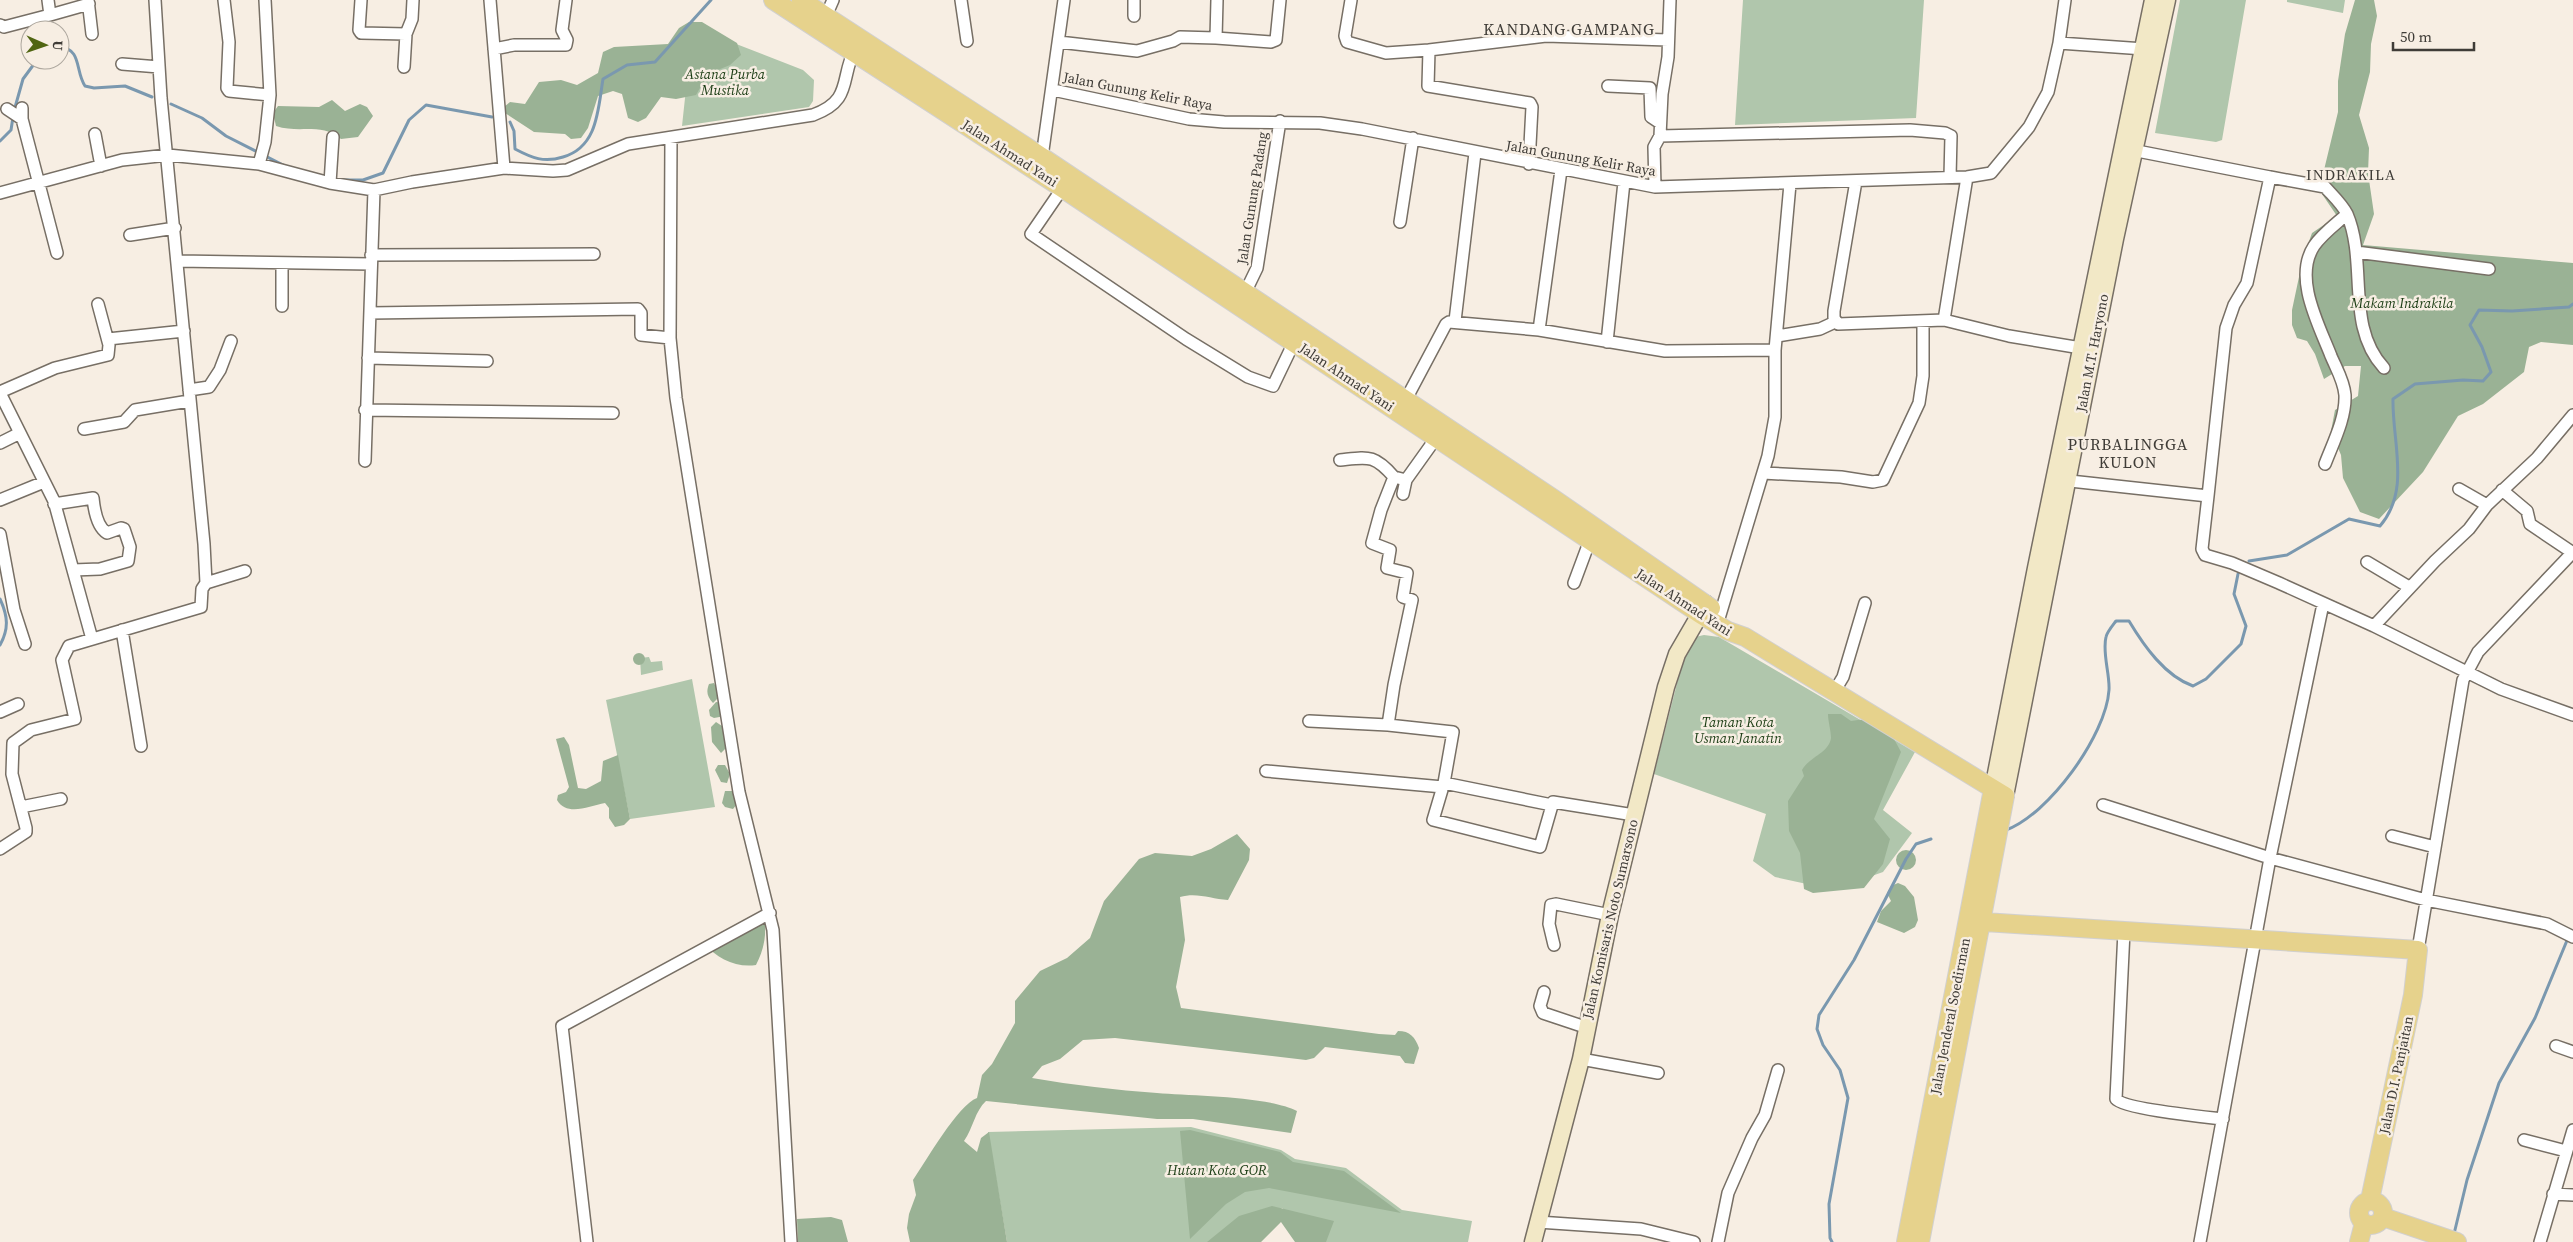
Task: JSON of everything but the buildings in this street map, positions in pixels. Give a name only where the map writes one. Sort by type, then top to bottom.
[{"type":"main road","name":"Jalan Ahmad Yani","points":[[773,0],[857,44],[1042,157],[1066,182]]},
{"type":"main road","name":"Jalan Ahmad Yani","points":[[801,0],[830,8],[857,44],[1402,406],[1554,499],[1702,609]]},
{"type":"main road","name":"Jalan M.T. Haryono","points":[[1999,792],[2060,480],[2129,150],[2153,0]]},
{"type":"main road","name":"Jalan M.T. Haryono","points":[[2060,480],[2081,348],[2167,0]]},
{"type":"main road","name":"Jalan Ahmad Yani","points":[[1402,406],[1436,438],[1590,540],[1719,620],[1738,628],[1745,637],[1999,792]]},
{"type":"main road","name":"Jalan Komisaris Noto Sumarsono","points":[[1533,1242],[1580,1059],[1610,915],[1634,815],[1674,663],[1687,633],[1702,609]]},
{"type":"main road","name":"Jalan Jenderal Soedirman","points":[[1920,1242],[1999,792]]},
{"type":"main road","name":"Jalan Jenderal Soedirman","points":[[1906,1242],[1975,921]]},
{"type":"main road","points":[[1975,921],[2418,950]]},
{"type":"main road","name":"Jalan D.I. Panjaitan","points":[[2370,1200],[2413,995],[2418,950]]},
{"type":"main road","points":[[2359,1242],[2364,1223],[2359,1212],[2363,1204],[2370,1200],[2381,1205],[2383,1217]]},
{"type":"main road","points":[[2364,1223],[2375,1225],[2383,1217]]},
{"type":"main road","points":[[2383,1217],[2454,1241]]},
{"type":"street","points":[[48,0],[50,16]]},
{"type":"street","points":[[0,849],[26,832],[26,823],[12,774],[13,743],[32,730],[75,719],[62,660],[69,646],[201,607],[202,589],[206,583],[175,228],[161,93],[155,0]]},
{"type":"street","points":[[224,0],[228,42],[227,88],[229,91],[270,95]]},
{"type":"street","points":[[260,162],[265,142],[270,95],[265,0]]},
{"type":"street","points":[[361,0],[359,30],[362,33],[406,34]]},
{"type":"street","points":[[404,67],[406,34],[411,23],[413,0]]},
{"type":"street","points":[[490,0],[504,168]]},
{"type":"street","points":[[494,49],[514,45],[566,45],[567,40],[562,30],[566,0]]},
{"type":"street","points":[[961,0],[967,41]]},
{"type":"street","points":[[1042,157],[1053,90],[1064,0]]},
{"type":"street","points":[[1134,0],[1134,16]]},
{"type":"street","points":[[1216,38],[1217,0]]},
{"type":"street","points":[[1059,42],[1131,51],[1171,42],[1180,37],[1275,42],[1280,0]]},
{"type":"street","points":[[1351,0],[1346,40],[1353,45],[1381,52],[1429,50],[1546,36],[1664,40]]},
{"type":"street","points":[[1647,186],[1654,147],[1660,136],[1657,121],[1667,70],[1664,40],[1670,0]]},
{"type":"street","name":"Jalan Gunung Kelir Raya","points":[[1053,90],[1189,119],[1224,122],[1280,121],[1320,123],[1365,129],[1529,164],[1647,186],[1790,184],[1967,177],[1991,173],[2029,127],[2048,92],[2059,43],[2065,0]]},
{"type":"street","points":[[0,25],[4,26],[50,16],[88,2],[92,34]]},
{"type":"street","points":[[2059,43],[2144,49]]},
{"type":"street","points":[[0,193],[122,160],[168,155],[260,162],[374,190],[412,182],[504,168],[567,170],[628,144],[813,115],[826,110],[839,98],[857,44]]},
{"type":"street","points":[[1429,50],[1428,86],[1530,103],[1532,107],[1529,164]]},
{"type":"street","points":[[122,64],[159,67]]},
{"type":"street","points":[[1608,86],[1648,87],[1652,91],[1651,115],[1657,121]]},
{"type":"street","points":[[16,113],[40,182],[57,253]]},
{"type":"street","name":"Jalan Gunung Padang","points":[[1242,299],[1257,268],[1280,121]]},
{"type":"street","points":[[1660,136],[1910,130],[1945,133],[1951,136],[1950,177]]},
{"type":"street","points":[[95,134],[101,166]]},
{"type":"street","points":[[330,179],[333,137]]},
{"type":"street","points":[[671,138],[670,338],[676,398],[739,792],[773,930],[791,1242]]},
{"type":"street","points":[[1400,222],[1413,138]]},
{"type":"street","points":[[2129,150],[2326,187],[2347,214],[2356,252],[2364,334],[2371,352],[2384,368]]},
{"type":"street","points":[[1455,321],[1475,153]]},
{"type":"street","points":[[1539,330],[1561,170]]},
{"type":"street","points":[[1944,320],[1967,177]]},
{"type":"street","points":[[2270,177],[2247,283],[2234,305],[2226,328],[2202,549],[2205,555],[2240,566],[2374,626],[2466,673],[2535,702],[2573,715]]},
{"type":"street","points":[[1836,322],[1834,311],[1856,181]]},
{"type":"street","points":[[1066,182],[1031,234],[1152,317],[1248,377],[1273,386],[1306,342]]},
{"type":"street","points":[[1607,342],[1624,182]]},
{"type":"street","points":[[1719,620],[1763,473],[1775,417],[1775,350],[1790,184]]},
{"type":"street","points":[[365,461],[365,410],[374,190]]},
{"type":"street","points":[[2325,464],[2344,409],[2345,395],[2342,380],[2313,309],[2308,293],[2306,274],[2314,246],[2347,214]]},
{"type":"street","points":[[130,235],[175,228]]},
{"type":"street","points":[[2356,252],[2489,269]]},
{"type":"street","points":[[178,261],[282,264],[594,254]]},
{"type":"street","points":[[282,264],[282,306]]},
{"type":"street","points":[[92,639],[54,504],[0,392],[55,368],[108,355],[110,351],[108,339],[98,304]]},
{"type":"street","points":[[370,313],[638,309],[641,313],[641,335],[670,338]]},
{"type":"street","points":[[1777,336],[1820,329],[1836,322],[1841,324],[1944,320],[2009,336],[2081,348]]},
{"type":"street","points":[[1402,406],[1446,324],[1455,321],[1539,330],[1665,351],[1775,350]]},
{"type":"street","points":[[1763,473],[1852,478],[1873,482],[1883,480],[1921,393],[1923,321]]},
{"type":"street","points":[[108,339],[184,331]]},
{"type":"street","points":[[84,429],[124,422],[135,410],[189,396],[209,387],[220,370],[231,341]]},
{"type":"street","points":[[368,358],[487,361]]},
{"type":"street","points":[[365,410],[613,413]]},
{"type":"street","points":[[2374,626],[2409,587],[2469,530],[2487,505],[2536,458],[2573,416]]},
{"type":"street","points":[[0,443],[20,433]]},
{"type":"street","points":[[1403,494],[1406,480],[1436,438]]},
{"type":"street","points":[[1340,460],[1371,457],[1377,460],[1394,477],[1406,480]]},
{"type":"street","points":[[1388,725],[1394,684],[1412,600],[1403,597],[1406,573],[1387,568],[1390,550],[1372,543],[1381,510],[1394,477]]},
{"type":"street","points":[[2060,480],[2208,496]]},
{"type":"street","points":[[0,500],[44,482]]},
{"type":"street","points":[[2459,489],[2487,505]]},
{"type":"street","points":[[2418,950],[2461,687],[2466,673],[2478,652],[2573,552],[2530,524],[2527,510],[2502,490]]},
{"type":"street","points":[[54,504],[90,496],[93,498],[96,515],[103,530],[107,532],[121,528],[124,529],[130,547],[128,561],[100,569],[73,570]]},
{"type":"street","points":[[0,534],[14,610],[25,644]]},
{"type":"street","points":[[1574,583],[1590,540]]},
{"type":"street","points":[[2367,562],[2409,587]]},
{"type":"street","points":[[206,583],[245,571]]},
{"type":"street","points":[[1834,692],[1843,677],[1866,603]]},
{"type":"street","points":[[2200,1242],[2270,858],[2322,604]]},
{"type":"street","points":[[122,630],[142,746]]},
{"type":"street","points":[[0,712],[18,704]]},
{"type":"street","points":[[1309,721],[1452,730],[1444,785],[1433,817],[1434,821],[1536,846],[1542,845],[1552,804]]},
{"type":"street","points":[[1266,771],[1444,785],[1552,804],[1556,801],[1634,815]]},
{"type":"street","points":[[21,808],[61,799]]},
{"type":"street","points":[[2103,805],[2270,858],[2426,900],[2531,920],[2570,935]]},
{"type":"street","points":[[2392,836],[2435,847]]},
{"type":"street","points":[[1554,945],[1549,924],[1551,905],[1556,904],[1610,915]]},
{"type":"street","points":[[587,1242],[562,1026],[770,913]]},
{"type":"street","points":[[2124,931],[2116,1099],[2121,1104],[2136,1107],[2223,1119]]},
{"type":"street","points":[[1544,992],[1540,1006],[1543,1013],[1586,1027]]},
{"type":"street","points":[[2556,1046],[2573,1052]]},
{"type":"street","points":[[1580,1059],[1658,1073]]},
{"type":"street","points":[[1718,1242],[1728,1193],[1752,1138],[1765,1115],[1778,1070]]},
{"type":"street","points":[[2540,1242],[2573,1130]]},
{"type":"street","points":[[2524,1140],[2566,1151]]},
{"type":"street","points":[[2553,1194],[2573,1195]]},
{"type":"street","points":[[1538,1222],[1641,1229],[1694,1242]]},
{"type":"green space","points":[[1743,0],[1924,0],[1916,118],[1735,125]]},
{"type":"green space","points":[[2180,0],[2246,0],[2222,140],[2216,142],[2155,133]]},
{"type":"green space","points":[[2287,0],[2345,0],[2343,13],[2287,2]]},
{"type":"green space","name":"Makam Indrakila","points":[[2355,0],[2374,0],[2377,16],[2371,44],[2370,72],[2359,115],[2369,148],[2368,173],[2374,214],[2363,245],[2573,263],[2573,345],[2541,342],[2529,347],[2524,372],[2483,404],[2458,416],[2423,472],[2379,519],[2360,512],[2343,478],[2341,455],[2331,431],[2335,410],[2358,396],[2361,366],[2345,366],[2324,379],[2315,354],[2307,341],[2297,338],[2292,325],[2292,310],[2303,258],[2312,233],[2337,216],[2322,194],[2324,170],[2338,112],[2338,81],[2345,34]]},
{"type":"green space","points":[[689,22],[702,22],[737,43],[741,55],[730,65],[708,74],[696,95],[676,99],[661,97],[646,118],[638,122],[628,118],[622,94],[613,91],[598,96],[588,128],[581,138],[571,139],[565,134],[534,132],[505,113],[504,107],[510,102],[525,104],[539,82],[561,80],[577,85],[598,73],[603,52],[614,47],[668,44],[679,28]]},
{"type":"green space","name":"Astana Purba Mustika","points":[[692,33],[713,35],[803,70],[814,80],[813,101],[809,107],[682,126]]},
{"type":"green space","points":[[332,100],[345,111],[360,104],[367,107],[373,116],[358,137],[341,139],[326,131],[276,126],[273,113],[278,106],[319,107]]},
{"type":"green space","name":"Taman Kota Usman Janatin","points":[[1704,635],[1719,637],[1915,752],[1883,810],[1912,833],[1883,872],[1852,883],[1816,886],[1775,877],[1753,861],[1766,814],[1654,774],[1687,644],[1695,637]]},
{"type":"green space","points":[[637,653],[641,653],[645,659],[641,665],[637,665],[633,661],[633,657]]},
{"type":"green space","points":[[649,657],[651,662],[662,661],[663,670],[641,675],[640,658]]},
{"type":"green space","points":[[692,679],[715,807],[630,819],[606,700]]},
{"type":"green space","points":[[714,683],[720,696],[713,703],[707,692],[709,684]]},
{"type":"green space","points":[[716,702],[724,703],[725,716],[714,718],[710,716],[709,710]]},
{"type":"green space","points":[[1828,714],[1841,714],[1851,721],[1870,720],[1883,725],[1901,752],[1874,819],[1890,839],[1883,864],[1864,888],[1813,893],[1804,889],[1800,853],[1789,831],[1788,801],[1804,776],[1802,770],[1827,748],[1831,738]]},
{"type":"green space","points":[[716,722],[722,726],[726,748],[721,753],[712,742],[711,727]]},
{"type":"green space","points":[[564,737],[569,745],[578,788],[586,789],[601,781],[603,761],[618,755],[630,819],[624,825],[615,827],[609,818],[609,808],[605,803],[572,809],[561,805],[557,800],[558,795],[566,792],[569,787],[556,739]]},
{"type":"green space","points":[[718,765],[725,765],[730,774],[727,783],[721,782],[715,770]]},
{"type":"green space","points":[[725,791],[732,791],[737,804],[733,809],[725,807],[722,803]]},
{"type":"green space","points":[[1237,834],[1250,849],[1249,860],[1228,900],[1198,895],[1180,897],[1185,940],[1176,987],[1181,1008],[1379,1034],[1395,1035],[1398,1031],[1406,1032],[1414,1038],[1419,1048],[1414,1064],[1405,1063],[1400,1056],[1325,1047],[1314,1058],[1306,1060],[1115,1038],[1083,1040],[1060,1059],[1042,1066],[1032,1078],[1110,1089],[1229,1097],[1268,1102],[1297,1111],[1291,1133],[1193,1119],[1157,1119],[986,1101],[979,1110],[964,1141],[977,1152],[981,1138],[989,1132],[1007,1242],[910,1242],[907,1228],[909,1214],[916,1195],[913,1180],[952,1122],[969,1103],[977,1098],[982,1075],[992,1064],[1015,1023],[1015,1001],[1040,971],[1067,958],[1090,938],[1104,901],[1139,859],[1155,853],[1192,856],[1211,849]]},
{"type":"green space","points":[[1906,850],[1913,853],[1916,860],[1913,867],[1906,870],[1899,867],[1896,860],[1899,853]]},
{"type":"green space","points":[[1898,883],[1905,886],[1914,897],[1918,920],[1915,927],[1904,933],[1877,922],[1881,911],[1891,901],[1887,893],[1891,886]]},
{"type":"green space","points":[[744,920],[765,924],[764,945],[756,965],[734,964],[715,954],[705,943]]},
{"type":"green space","points":[[1191,1127],[1281,1150],[1295,1159],[1346,1168],[1402,1210],[1472,1221],[1468,1242],[1322,1242],[1282,1208],[1250,1242],[1007,1242],[988,1132]]},
{"type":"green space","name":"Hutan Kota GOR","points":[[1190,1130],[1280,1152],[1293,1162],[1344,1171],[1401,1213],[1269,1188],[1245,1192],[1226,1204],[1190,1239],[1180,1131]]},
{"type":"green space","points":[[1272,1206],[1334,1221],[1326,1242],[1295,1242],[1281,1222],[1261,1242],[1207,1242],[1239,1216]]},
{"type":"green space","points":[[831,1217],[842,1220],[848,1242],[798,1242],[797,1219]]},
{"type":"waterway","points":[[510,122],[514,131],[515,149],[527,155],[538,159],[550,160],[575,152],[590,136],[594,126],[603,79],[627,65],[655,62],[711,0]]},
{"type":"waterway","points":[[70,51],[75,56],[85,86],[94,88],[125,86],[152,97]]},
{"type":"waterway","points":[[14,111],[23,79],[30,70]]},
{"type":"waterway","points":[[171,104],[202,118],[226,136],[287,167]]},
{"type":"waterway","points":[[344,180],[363,180],[383,173],[409,120],[426,105],[492,117]]},
{"type":"waterway","points":[[0,141],[11,130],[13,117]]},
{"type":"waterway","points":[[2249,561],[2287,555],[2349,519],[2380,526],[2389,512],[2395,497],[2397,481],[2398,465],[2393,399],[2415,384],[2463,380],[2483,381],[2491,372],[2482,347],[2470,325],[2479,310],[2512,311],[2569,307],[2573,304]]},
{"type":"waterway","points":[[2006,830],[2022,822],[2056,791],[2072,772],[2098,729],[2109,690],[2105,643],[2106,637],[2116,621],[2129,621],[2148,650],[2164,668],[2193,686],[2206,679],[2241,644],[2246,626],[2234,594],[2238,574]]},
{"type":"waterway","points":[[0,599],[5,611],[6,622],[5,633],[0,645]]},
{"type":"waterway","points":[[1832,1242],[1830,1238],[1829,1204],[1848,1098],[1840,1070],[1823,1045],[1817,1029],[1819,1015],[1854,960],[1906,859],[1916,844],[1931,839]]},
{"type":"waterway","points":[[2454,1234],[2467,1180],[2499,1083],[2535,1018],[2568,938]]},
{"type":"district","name":"KANDANG GAMPANG","points":[[1569,29]]},
{"type":"district","name":"INDRAKILA","points":[[2351,175]]},
{"type":"district","name":"PURBALINGGA KULON","points":[[2128,453]]}]
